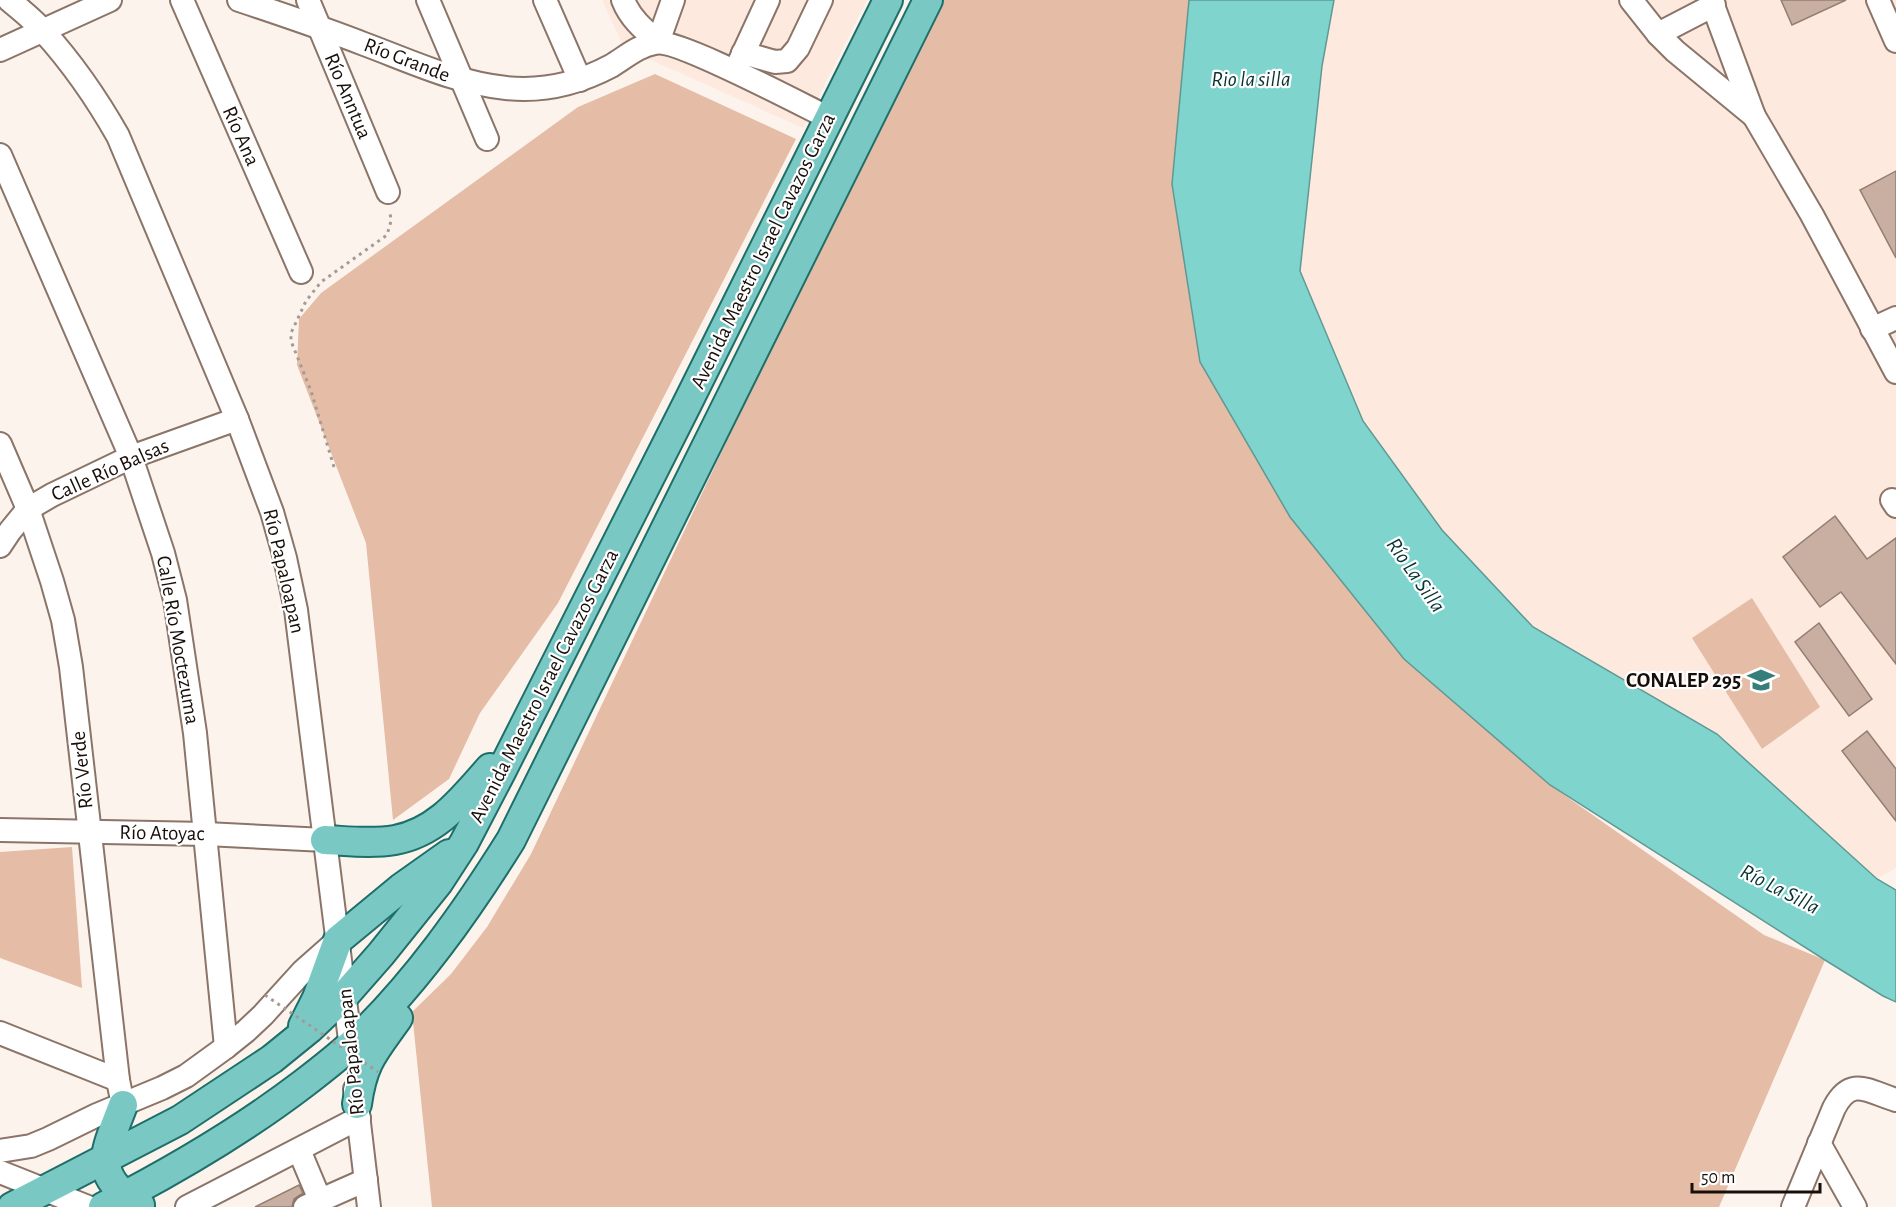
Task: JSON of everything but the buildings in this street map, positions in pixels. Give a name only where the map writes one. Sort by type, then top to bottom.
[{"type":"main road","name":"Avenida Maestro Israel Cavazos Garza","points":[[124,1203],[247,1125],[351,1045],[391,1003],[471,902],[511,840],[928,0]]},
{"type":"main road","name":"Avenida Maestro Israel Cavazos Garza","points":[[12,1207],[180,1120],[273,1059],[345,995],[438,883],[464,843],[518,738],[886,1]]},
{"type":"main road","points":[[720,337],[720,355],[706,394],[707,407],[710,412],[720,418]]},
{"type":"main road","points":[[325,840],[394,840],[422,831],[436,823],[460,802],[518,738]]},
{"type":"main road","points":[[295,1041],[317,998],[338,940],[401,888],[464,843]]},
{"type":"main road","points":[[357,1106],[360,1084],[368,1061],[405,1005],[413,976]]},
{"type":"main road","points":[[273,1059],[308,1057],[328,1064],[346,1080],[357,1106]]},
{"type":"main road","points":[[120,1092],[105,1159],[109,1177],[124,1203]]},
{"type":"street","name":"Río Papaloapan","points":[[9,0],[43,30],[97,99],[118,136],[237,419],[272,512],[296,610],[345,995],[369,1207]]},
{"type":"street","name":"Río Ana","points":[[182,0],[301,272]]},
{"type":"street","name":"Río Grande","points":[[239,0],[320,27],[464,81],[506,88],[529,89],[557,86],[580,80],[609,67],[636,49],[657,42]]},
{"type":"street","name":"Río Anntua","points":[[308,0],[388,192]]},
{"type":"street","points":[[428,0],[487,139]]},
{"type":"street","points":[[545,0],[580,80]]},
{"type":"street","points":[[623,0],[627,11],[639,26],[657,42],[695,54],[739,63],[788,61],[798,48],[821,0]]},
{"type":"street","points":[[657,42],[673,0]]},
{"type":"street","points":[[739,63],[768,0]]},
{"type":"street","points":[[1631,0],[1675,51],[1754,116]]},
{"type":"street","points":[[1878,0],[1896,41]]},
{"type":"street","points":[[0,50],[106,1]]},
{"type":"street","points":[[1658,34],[1712,2],[1754,116],[1812,215],[1896,372]]},
{"type":"street","points":[[739,63],[829,118]]},
{"type":"street","name":"Calle Río Moctezuma","points":[[0,155],[131,457],[163,553],[186,666],[195,733],[226,1047]]},
{"type":"street","points":[[1872,329],[1896,318]]},
{"type":"street","name":"Calle Río Balsas","points":[[0,546],[28,509],[52,495],[131,457],[237,419]]},
{"type":"street","name":"Río Verde","points":[[0,444],[28,509],[63,620],[72,667],[120,1092]]},
{"type":"street","name":"Río Atoyac","points":[[0,830],[206,834],[325,840]]},
{"type":"street","points":[[0,1151],[31,1146],[120,1092],[162,1088],[186,1076],[226,1047],[263,1015],[303,971],[338,940]]},
{"type":"street","points":[[0,1033],[120,1092]]},
{"type":"street","points":[[1793,1207],[1833,1108],[1841,1095],[1847,1090],[1856,1088],[1896,1100]]},
{"type":"street","points":[[188,1207],[226,1198],[299,1150],[357,1106]]},
{"type":"street","points":[[1819,1143],[1855,1207]]},
{"type":"street","points":[[299,1150],[312,1203],[366,1180]]},
{"type":"street","points":[[0,1172],[88,1207]]},
{"type":"path","points":[[334,467],[311,392],[291,341],[291,333],[306,301],[321,282],[387,235],[391,221],[388,192]]},
{"type":"path","points":[[265,995],[378,1072]]},
{"type":"shaded area","points":[[602,0],[867,0],[803,128],[624,48]]},
{"type":"shaded area","points":[[936,0],[1243,0],[1213,247],[1550,785],[1764,935],[1825,960],[1719,1207],[432,1207],[412,1012],[451,974],[487,927],[531,854]]},
{"type":"shaded area","points":[[1334,0],[1896,0],[1896,868],[1877,879],[1717,734],[1534,627],[1442,530],[1363,421],[1300,271],[1322,66]]},
{"type":"shaded area","points":[[655,74],[796,139],[558,603],[480,713],[449,779],[393,820],[366,543],[297,365],[299,319],[321,293],[578,107]]},
{"type":"shaded area","points":[[1752,598],[1820,707],[1762,749],[1692,638]]},
{"type":"shaded area","points":[[72,847],[82,988],[0,958],[0,852]]},
{"type":"water","name":"Rio la silla","points":[[1189,0],[1334,0],[1322,66],[1300,271],[1363,421],[1442,530],[1533,627],[1717,734],[1877,879],[1896,890],[1896,1002],[1825,960],[1550,785],[1404,659],[1290,517],[1200,362],[1172,184]]},
{"type":"place","name":"CONALEP 295","points":[[1761,680]]},
{"type":"water label","name":"Río La Silla","points":[[1416,575]]},
{"type":"water label","name":"Río La Silla","points":[[1780,889]]}]
